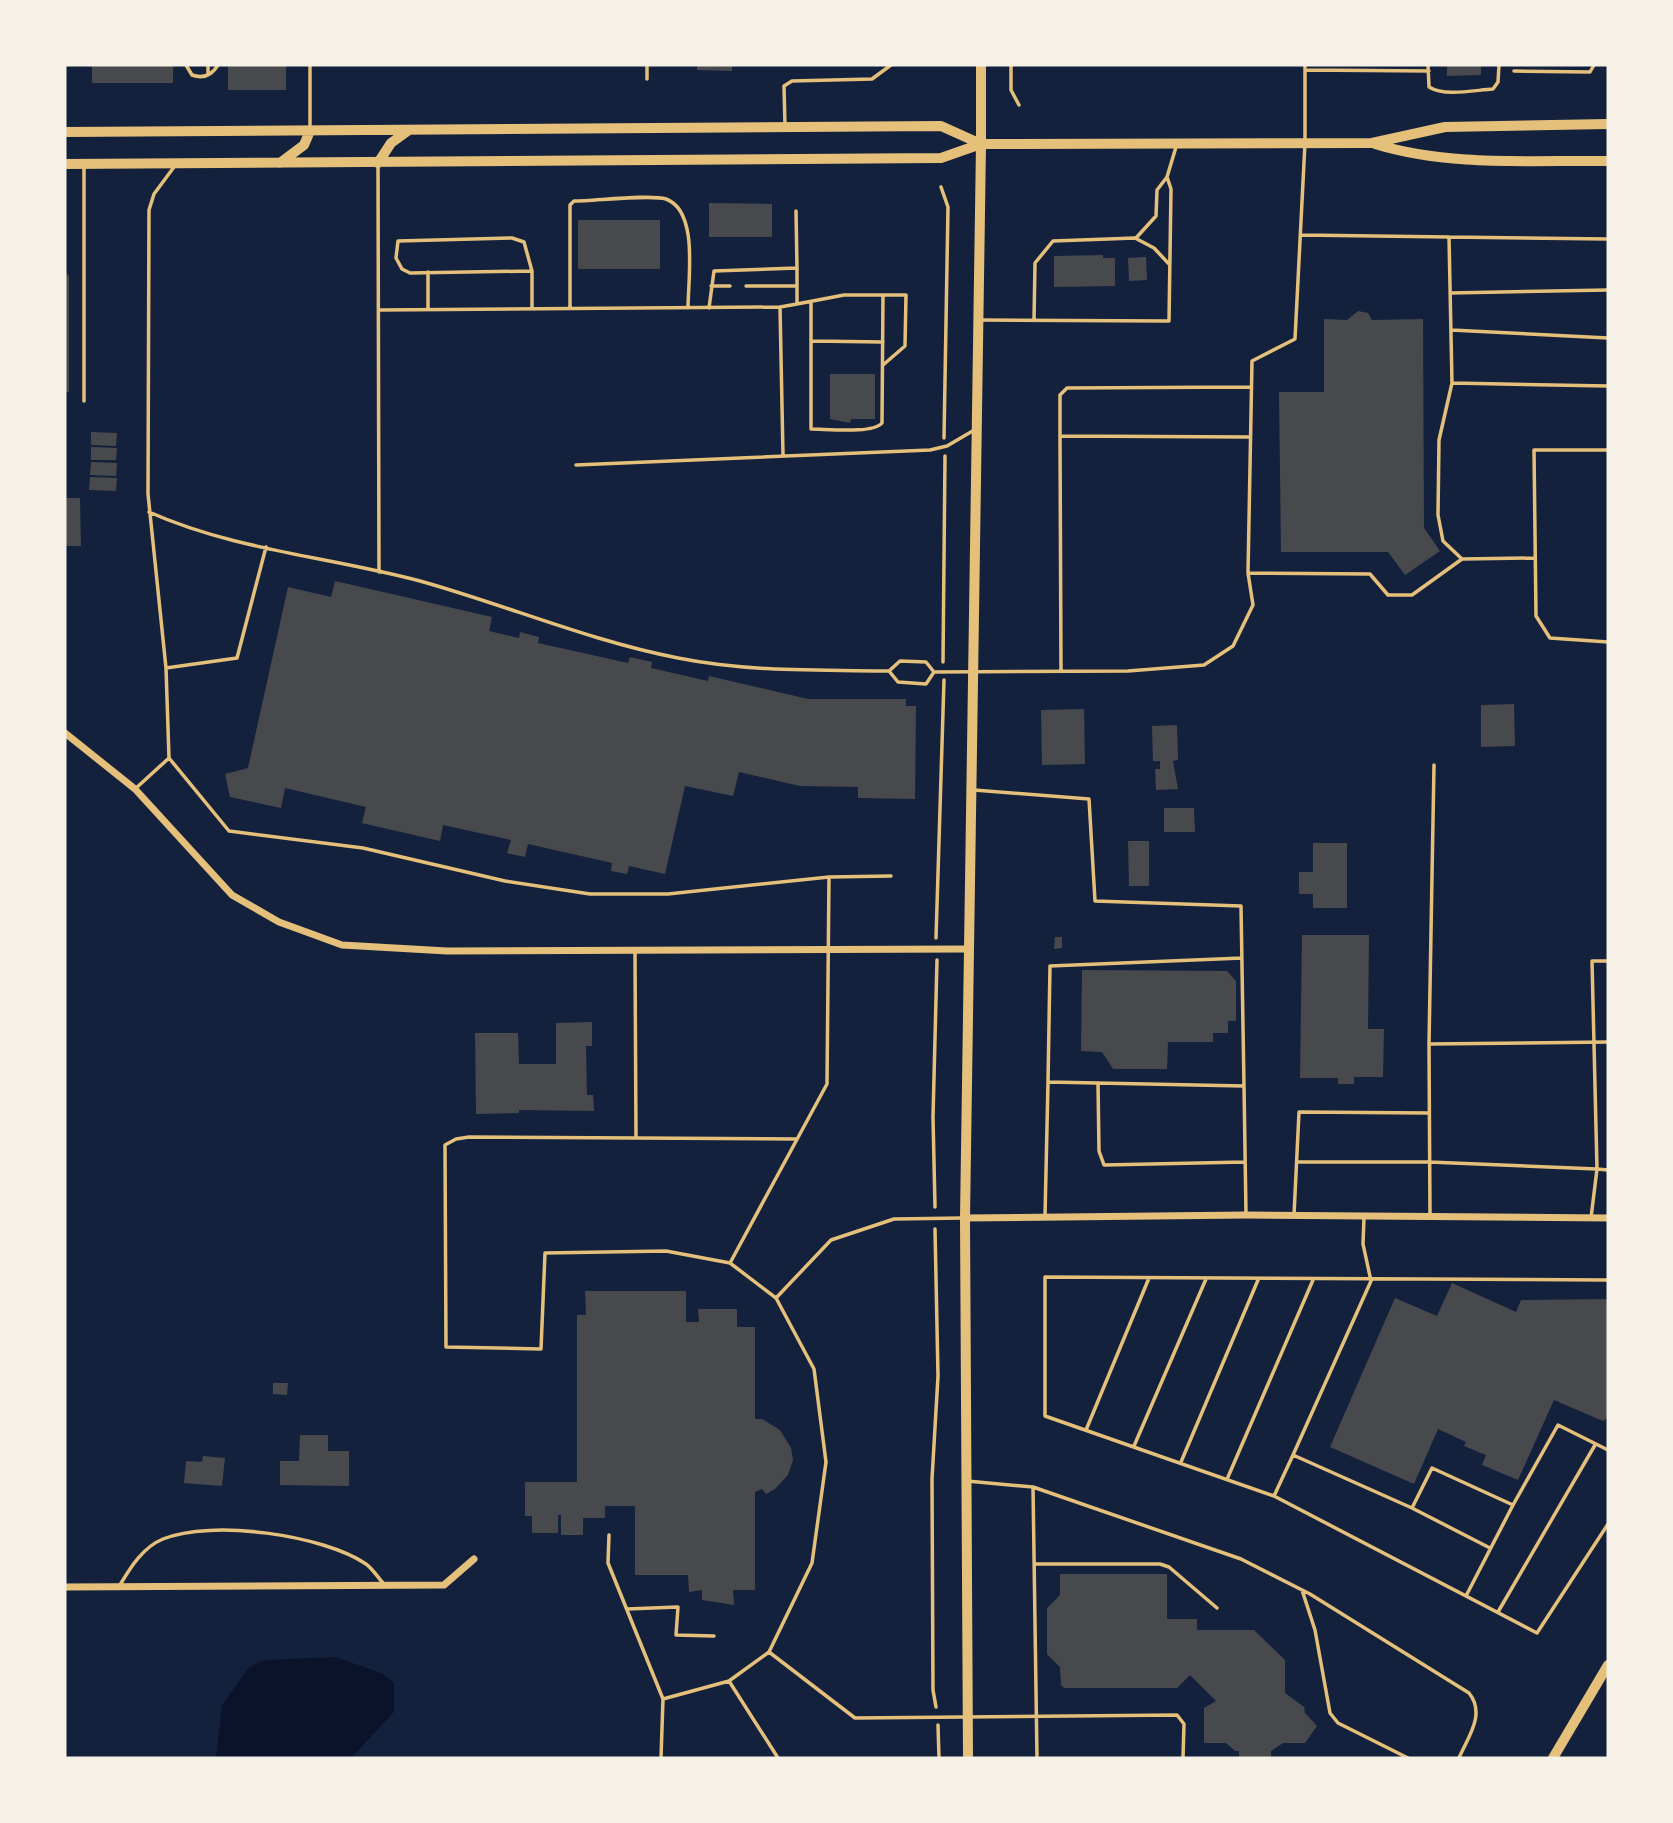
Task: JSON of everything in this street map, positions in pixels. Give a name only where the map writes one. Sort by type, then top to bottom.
[{"type":"main road","points":[[981,65],[981,144]]},
{"type":"main road","points":[[65,164],[941,158],[981,144],[1372,143],[1445,127],[1608,124]]},
{"type":"main road","points":[[65,132],[941,127],[981,144]]},
{"type":"main road","points":[[378,163],[391,143],[409,130]]},
{"type":"main road","points":[[280,163],[304,145],[310,131]]},
{"type":"main road","points":[[1372,143],[1401,152],[1444,158],[1608,161]]},
{"type":"street","points":[[968,1758],[965,1481],[967,949],[981,144]]},
{"type":"street","points":[[65,733],[135,789],[232,895],[279,922],[342,945],[447,951],[967,949]]},
{"type":"street","points":[[965,1218],[1246,1215],[1294,1218],[1608,1218]]},
{"type":"street","points":[[65,1587],[444,1585],[474,1559]]},
{"type":"street","points":[[1553,1758],[1608,1665]]},
{"type":"lane","points":[[186,65],[192,75],[208,75],[218,65]]},
{"type":"lane","points":[[208,65],[208,75]]},
{"type":"lane","points":[[310,65],[310,131]]},
{"type":"lane","points":[[646,65],[647,79]]},
{"type":"lane","points":[[785,128],[784,86],[792,82],[872,79],[884,74],[891,65]]},
{"type":"lane","points":[[1429,65],[1429,87],[1435,90],[1468,91],[1493,89],[1498,82],[1499,65]]},
{"type":"lane","points":[[1514,71],[1591,72],[1594,65]]},
{"type":"lane","points":[[934,672],[1128,671],[1204,665],[1233,646],[1254,605],[1248,573],[1252,361],[1295,339],[1305,143],[1305,68],[1429,71]]},
{"type":"lane","points":[[1135,239],[1156,216],[1157,190],[1167,177],[1177,145]]},
{"type":"lane","points":[[378,163],[380,572]]},
{"type":"lane","points":[[84,164],[84,401]]},
{"type":"lane","points":[[177,164],[154,194],[148,219],[149,512],[166,668],[169,758],[229,831],[363,848],[505,881],[590,894],[668,894],[829,877],[891,876]]},
{"type":"lane","points":[[978,320],[1169,321],[1171,188],[1167,177]]},
{"type":"lane","points":[[570,309],[569,205],[574,201],[664,198],[684,214],[688,228],[688,308]]},
{"type":"lane","points":[[796,211],[797,304]]},
{"type":"lane","points":[[1301,235],[1608,239]]},
{"type":"lane","points":[[1449,237],[1452,383],[1439,440],[1437,515],[1443,541],[1462,559]]},
{"type":"lane","points":[[533,271],[410,273],[402,269],[396,258],[398,241],[512,238],[524,243],[533,271],[533,309]]},
{"type":"lane","points":[[1034,320],[1035,263],[1053,241],[1135,239],[1154,248],[1170,265]]},
{"type":"lane","points":[[709,308],[713,271],[797,268]]},
{"type":"lane","points":[[428,272],[429,309]]},
{"type":"lane","points":[[710,286],[730,286]]},
{"type":"lane","points":[[746,286],[797,286]]},
{"type":"lane","points":[[1450,293],[1608,290]]},
{"type":"lane","points":[[379,310],[780,307],[844,295],[906,295],[905,346],[883,365]]},
{"type":"lane","points":[[811,302],[811,429],[878,427],[882,423],[883,295]]},
{"type":"lane","points":[[780,307],[783,455]]},
{"type":"lane","points":[[1451,330],[1608,338]]},
{"type":"lane","points":[[811,341],[883,342]]},
{"type":"lane","points":[[1452,383],[1608,386]]},
{"type":"lane","points":[[1061,670],[1060,395],[1067,388],[1250,387]]},
{"type":"lane","points":[[576,465],[938,449],[977,428]]},
{"type":"lane","points":[[1060,436],[1249,437]]},
{"type":"lane","points":[[1608,450],[1534,450],[1535,616],[1550,638],[1608,642]]},
{"type":"lane","points":[[149,512],[176,525],[380,572],[678,658],[764,669],[889,671],[900,660],[926,662],[934,672]]},
{"type":"lane","points":[[166,668],[237,658],[266,547]]},
{"type":"lane","points":[[1248,573],[1370,574],[1388,595],[1412,595],[1462,559],[1535,558]]},
{"type":"lane","points":[[889,671],[898,682],[926,684],[934,672]]},
{"type":"lane","points":[[135,789],[169,758]]},
{"type":"lane","points":[[1430,1218],[1429,1044],[1434,765]]},
{"type":"lane","points":[[970,790],[1089,799],[1095,901],[1241,906],[1246,1215]]},
{"type":"lane","points":[[730,1262],[827,1084],[829,877]]},
{"type":"lane","points":[[635,950],[636,1137]]},
{"type":"lane","points":[[1045,1218],[1050,965],[1241,958]]},
{"type":"lane","points":[[1591,1218],[1597,1169],[1592,961],[1608,961]]},
{"type":"lane","points":[[1429,1044],[1608,1042]]},
{"type":"lane","points":[[1048,1082],[1244,1086]]},
{"type":"lane","points":[[1098,1083],[1099,1152],[1104,1165],[1245,1162]]},
{"type":"lane","points":[[1294,1218],[1300,1112],[1429,1113]]},
{"type":"lane","points":[[663,1699],[729,1681],[769,1652],[811,1563],[826,1462],[814,1369],[776,1298],[730,1262],[666,1251],[545,1252],[541,1349],[446,1347],[445,1145],[456,1139],[797,1139]]},
{"type":"lane","points":[[1297,1162],[1429,1163],[1608,1170]]},
{"type":"lane","points":[[776,1298],[831,1240],[894,1219],[965,1218]]},
{"type":"lane","points":[[1274,1496],[1371,1281],[1363,1244],[1364,1218]]},
{"type":"lane","points":[[1608,1280],[1371,1281],[1045,1277],[1045,1416],[1274,1496],[1537,1633],[1608,1524]]},
{"type":"lane","points":[[1086,1430],[1149,1278]]},
{"type":"lane","points":[[1134,1446],[1206,1279]]},
{"type":"lane","points":[[1181,1462],[1258,1279]]},
{"type":"lane","points":[[1228,1478],[1314,1280]]},
{"type":"lane","points":[[1466,1596],[1558,1425],[1608,1450]]},
{"type":"lane","points":[[1498,1612],[1596,1444]]},
{"type":"lane","points":[[1293,1455],[1412,1508],[1490,1548]]},
{"type":"lane","points":[[1412,1508],[1432,1468],[1513,1505]]},
{"type":"lane","points":[[965,1481],[1033,1487],[1241,1559],[1302,1590],[1469,1693],[1476,1702],[1477,1718],[1459,1758]]},
{"type":"lane","points":[[1033,1487],[1037,1758]]},
{"type":"lane","points":[[119,1587],[132,1563],[162,1539],[208,1531],[314,1541],[366,1564],[386,1585]]},
{"type":"lane","points":[[609,1535],[608,1563],[663,1699],[661,1758]]},
{"type":"lane","points":[[1035,1564],[1160,1564],[1170,1567],[1217,1608]]},
{"type":"lane","points":[[1302,1590],[1315,1630],[1330,1713],[1338,1723],[1408,1758]]},
{"type":"lane","points":[[627,1609],[678,1607],[677,1635],[714,1636]]},
{"type":"lane","points":[[769,1652],[855,1718],[1177,1715],[1184,1724],[1183,1758]]},
{"type":"lane","points":[[729,1681],[778,1758]]},
{"type":"path","points":[[1011,65],[1011,90],[1019,105]]},
{"type":"path","points":[[941,187],[948,219],[943,436]]},
{"type":"path","points":[[943,631],[946,458]]},
{"type":"path","points":[[936,926],[944,709]]},
{"type":"path","points":[[935,1195],[933,1117],[938,982]]},
{"type":"path","points":[[933,1690],[932,1479],[938,1376],[936,1244]]},
{"type":"path","points":[[938,1741],[939,1758]]},
{"type":"water","points":[[336,1657],[383,1674],[394,1683],[394,1712],[351,1758],[216,1758],[222,1705],[249,1667],[265,1660]]},
{"type":"building","points":[[92,65],[173,65],[173,83],[92,83]]},
{"type":"building","points":[[228,65],[286,65],[286,90],[228,90]]},
{"type":"building","points":[[697,65],[732,65],[732,71],[697,70]]},
{"type":"building","points":[[1447,65],[1481,65],[1481,75],[1447,76]]},
{"type":"building","points":[[709,203],[772,204],[772,237],[709,237]]},
{"type":"building","points":[[578,220],[660,220],[660,269],[578,269]]},
{"type":"building","points":[[1103,255],[1103,258],[1115,258],[1115,286],[1054,287],[1054,256]]},
{"type":"building","points":[[1146,257],[1147,280],[1129,281],[1128,258]]},
{"type":"building","points":[[65,272],[69,276],[69,392],[65,392]]},
{"type":"building","points":[[1358,311],[1368,313],[1372,320],[1423,319],[1424,528],[1440,551],[1405,575],[1388,552],[1281,552],[1279,392],[1324,392],[1324,319],[1347,320]]},
{"type":"building","points":[[830,374],[875,374],[875,419],[851,419],[850,423],[830,419]]},
{"type":"building","points":[[91,432],[117,433],[116,446],[91,445]]},
{"type":"building","points":[[91,447],[117,448],[116,460],[91,460]]},
{"type":"building","points":[[91,462],[117,463],[116,476],[90,475]]},
{"type":"building","points":[[90,477],[117,478],[116,491],[89,490]]},
{"type":"building","points":[[65,498],[80,498],[81,546],[65,546]]},
{"type":"building","points":[[335,581],[492,617],[489,631],[519,638],[520,632],[539,637],[538,643],[628,663],[630,657],[652,662],[651,668],[708,681],[709,676],[808,699],[906,699],[906,706],[916,706],[915,799],[858,798],[858,787],[800,786],[739,772],[733,796],[685,786],[665,874],[629,866],[627,874],[611,871],[612,863],[528,844],[525,857],[507,853],[511,840],[443,825],[440,841],[362,823],[366,807],[285,788],[281,808],[230,797],[225,774],[248,768],[288,587],[331,597]]},
{"type":"building","points":[[1514,704],[1515,746],[1481,747],[1481,705]]},
{"type":"building","points":[[1084,709],[1085,764],[1042,765],[1041,710]]},
{"type":"building","points":[[1177,725],[1178,760],[1173,761],[1178,789],[1156,790],[1155,769],[1160,769],[1160,761],[1153,761],[1152,726]]},
{"type":"building","points":[[1164,808],[1194,808],[1195,832],[1164,832]]},
{"type":"building","points":[[1128,841],[1149,841],[1149,886],[1129,886]]},
{"type":"building","points":[[1313,843],[1347,843],[1347,908],[1313,908],[1313,894],[1299,894],[1299,872],[1313,872]]},
{"type":"building","points":[[1302,935],[1369,935],[1368,1029],[1384,1029],[1383,1077],[1354,1077],[1354,1084],[1338,1084],[1338,1078],[1300,1078]]},
{"type":"building","points":[[1055,937],[1062,937],[1062,948],[1054,949]]},
{"type":"building","points":[[1082,970],[1227,971],[1236,981],[1236,1021],[1228,1021],[1228,1033],[1213,1033],[1213,1042],[1168,1042],[1167,1069],[1113,1069],[1102,1052],[1081,1051]]},
{"type":"building","points":[[592,1022],[592,1046],[586,1046],[587,1095],[593,1095],[594,1111],[519,1110],[519,1113],[476,1114],[475,1033],[518,1033],[519,1064],[556,1064],[556,1023]]},
{"type":"building","points":[[1452,1283],[1516,1312],[1521,1300],[1608,1299],[1608,1418],[1603,1421],[1554,1400],[1518,1480],[1482,1465],[1486,1455],[1464,1446],[1466,1442],[1438,1429],[1414,1484],[1330,1447],[1395,1298],[1437,1316]]},
{"type":"building","points":[[585,1291],[686,1291],[686,1322],[699,1322],[698,1309],[737,1309],[737,1327],[755,1327],[755,1419],[762,1419],[780,1430],[791,1448],[793,1460],[788,1475],[775,1489],[766,1494],[762,1489],[755,1492],[755,1590],[733,1590],[734,1605],[702,1600],[702,1590],[689,1592],[688,1575],[635,1575],[635,1506],[605,1506],[605,1518],[583,1518],[583,1535],[561,1535],[561,1515],[558,1515],[558,1533],[532,1533],[532,1516],[525,1516],[525,1482],[577,1482],[577,1315],[586,1315]]},
{"type":"building","points":[[273,1383],[288,1383],[287,1395],[273,1394]]},
{"type":"building","points":[[300,1435],[328,1435],[328,1451],[349,1451],[349,1486],[280,1485],[280,1461],[299,1461]]},
{"type":"building","points":[[203,1456],[225,1458],[222,1486],[184,1483],[186,1461],[202,1462]]},
{"type":"building","points":[[1060,1574],[1167,1574],[1167,1619],[1197,1619],[1197,1630],[1254,1630],[1285,1660],[1285,1693],[1304,1707],[1305,1713],[1317,1726],[1305,1743],[1283,1743],[1271,1751],[1271,1757],[1239,1757],[1239,1751],[1226,1743],[1204,1743],[1204,1708],[1216,1701],[1190,1675],[1177,1688],[1064,1688],[1061,1685],[1060,1667],[1047,1654],[1047,1608],[1060,1595]]}]
